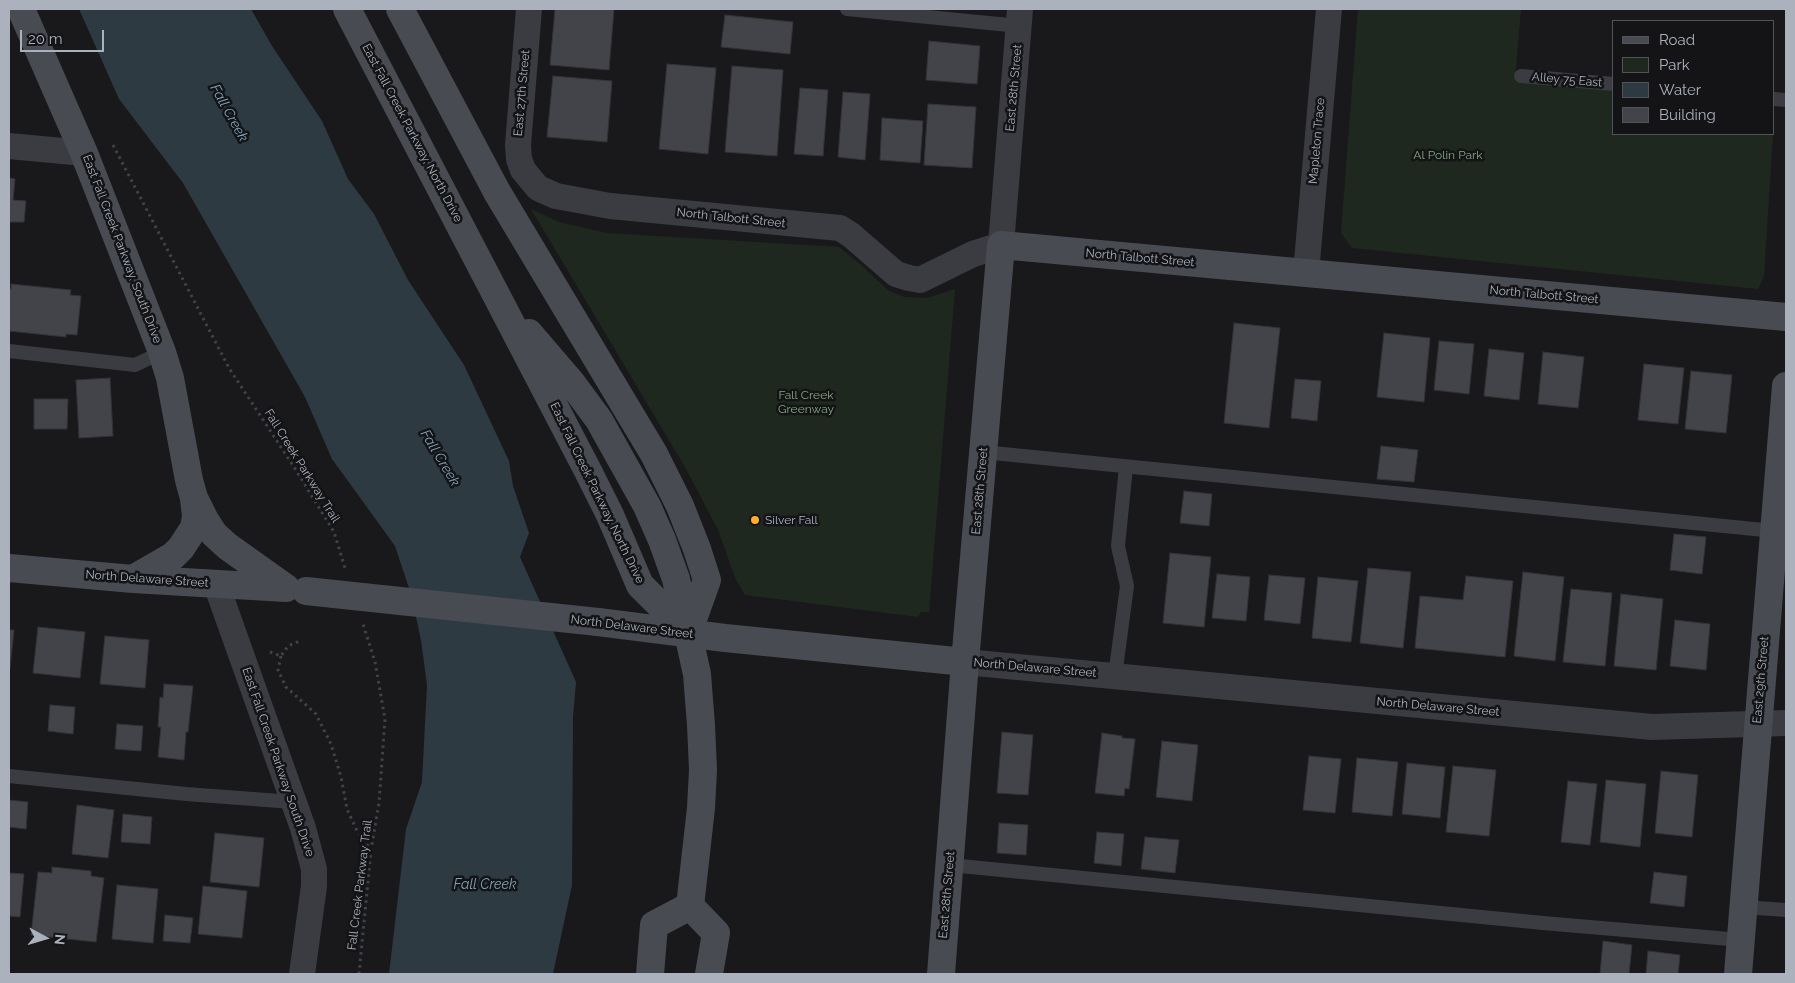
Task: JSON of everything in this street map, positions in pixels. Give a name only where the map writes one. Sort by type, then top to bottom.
[{"type":"main road","name":"East Fall Creek Parkway, South Drive","points":[[20,9],[84,153],[162,352],[170,378],[194,498]]},
{"type":"main road","name":"East Fall Creek Parkway, North Drive","points":[[347,9],[606,506],[640,585],[688,633]]},
{"type":"main road","points":[[400,9],[497,192],[654,454],[680,506],[698,549],[707,580],[688,633]]},
{"type":"main road","name":"North Talbott Street","points":[[1001,245],[1786,317]]},
{"type":"main road","name":"East 28th Street","points":[[941,974],[965,662],[1001,245]]},
{"type":"main road","points":[[497,296],[571,382],[598,420],[638,487],[674,571],[697,674],[703,770],[701,808],[690,906]]},
{"type":"main road","name":"East 29th Street","points":[[1738,974],[1757,724],[1778,522],[1786,386]]},
{"type":"main road","points":[[133,579],[173,556],[189,537],[194,528],[196,516],[194,498]]},
{"type":"main road","name":"North Delaware Street","points":[[194,498],[214,534],[227,546],[296,590]]},
{"type":"main road","name":"North Delaware Street","points":[[9,568],[296,590],[965,662]]},
{"type":"main road","points":[[650,974],[654,925],[690,906]]},
{"type":"main road","points":[[690,906],[716,933],[710,974]]},
{"type":"street","name":"East 27th Street","points":[[527,174],[519,159],[518,146],[529,9]]},
{"type":"street","name":"Mapleton Trace","points":[[1306,273],[1329,9]]},
{"type":"street","name":"East 28th Street","points":[[1001,245],[1019,17]]},
{"type":"street","points":[[9,146],[84,153]]},
{"type":"street","name":"North Talbott Street","points":[[527,174],[538,188],[556,196],[610,206],[840,228],[852,235],[896,274],[920,280],[973,254],[1001,245]]},
{"type":"street","name":"East Fall Creek Parkway South Drive","points":[[216,584],[303,828],[314,869],[314,886],[302,974]]},
{"type":"street","name":"North Delaware Street","points":[[965,662],[1652,728],[1786,723]]},
{"type":"lane","points":[[846,9],[1019,17]]},
{"type":"lane","name":"Alley 75 East","points":[[1521,76],[1612,84]]},
{"type":"lane","points":[[9,351],[135,364],[162,352]]},
{"type":"lane","points":[[983,452],[1778,522]]},
{"type":"lane","points":[[1115,676],[1126,586],[1118,546],[1126,466]]},
{"type":"lane","points":[[9,776],[186,794],[293,802]]},
{"type":"lane","points":[[950,865],[1533,922],[1741,940]]},
{"type":"lane","points":[[1743,907],[1786,910]]},
{"type":"path","name":"Fall Creek Parkway Trail","points":[[112,144],[228,368],[294,467],[334,532],[346,569]]},
{"type":"path","name":"Fall Creek Parkway Trail","points":[[359,974],[371,850],[379,803],[384,719],[375,662],[360,616]]},
{"type":"path","points":[[281,656],[278,670],[286,687],[316,714],[332,744],[347,809],[357,831],[371,850]]},
{"type":"green space","name":"Al Polin Park","points":[[1358,9],[1521,9],[1515,79],[1612,88],[1612,135],[1773,135],[1764,276],[1758,289],[1352,248],[1341,233]]},
{"type":"green space","name":"Fall Creek Greenway","points":[[531,209],[559,222],[607,233],[839,247],[888,290],[904,297],[927,298],[955,289],[929,612],[921,612],[918,617],[745,595],[736,580],[718,530],[685,467]]},
{"type":"water","name":"Fall Creek","points":[[79,9],[251,9],[272,46],[322,121],[348,179],[374,214],[408,280],[464,365],[509,461],[513,486],[529,533],[520,557],[576,682],[573,717],[572,885],[553,974],[389,974],[406,829],[422,782],[427,685],[421,640],[411,594],[395,546],[332,459],[305,397],[183,183],[119,99]]},
{"type":"building","points":[[555,9],[614,9],[609,70],[550,65]]},
{"type":"building","points":[[725,15],[793,22],[790,54],[721,47]]},
{"type":"building","points":[[929,41],[980,46],[977,84],[926,80]]},
{"type":"building","points":[[667,64],[716,68],[708,154],[659,149]]},
{"type":"building","points":[[732,66],[783,70],[777,156],[725,152]]},
{"type":"building","points":[[553,76],[612,81],[607,142],[547,137]]},
{"type":"building","points":[[800,88],[828,90],[823,156],[794,154]]},
{"type":"building","points":[[843,92],[870,94],[865,160],[838,157]]},
{"type":"building","points":[[928,104],[976,107],[972,168],[924,165]]},
{"type":"building","points":[[882,118],[923,121],[920,163],[880,160]]},
{"type":"building","points":[[9,178],[15,179],[13,200],[26,201],[24,222],[9,222]]},
{"type":"building","points":[[11,284],[71,290],[70,295],[81,296],[77,335],[66,334],[66,337],[9,331],[9,289],[11,289]]},
{"type":"building","points":[[1234,323],[1280,328],[1269,428],[1224,423]]},
{"type":"building","points":[[1384,333],[1430,338],[1424,402],[1377,397]]},
{"type":"building","points":[[1439,341],[1474,344],[1469,394],[1434,390]]},
{"type":"building","points":[[1489,349],[1524,353],[1519,400],[1484,396]]},
{"type":"building","points":[[1543,352],[1584,357],[1578,408],[1538,404]]},
{"type":"building","points":[[1644,364],[1684,368],[1678,424],[1638,420]]},
{"type":"building","points":[[1691,371],[1732,375],[1726,433],[1685,429]]},
{"type":"building","points":[[110,378],[113,436],[79,438],[76,380]]},
{"type":"building","points":[[1295,379],[1321,381],[1317,421],[1291,418]]},
{"type":"building","points":[[34,399],[68,399],[67,429],[34,429]]},
{"type":"building","points":[[1381,446],[1418,450],[1414,482],[1377,479]]},
{"type":"building","points":[[1184,491],[1212,494],[1209,526],[1180,523]]},
{"type":"building","points":[[1674,534],[1706,537],[1702,574],[1670,570]]},
{"type":"building","points":[[1170,553],[1211,557],[1204,627],[1163,623]]},
{"type":"building","points":[[1368,568],[1411,572],[1403,648],[1360,643]]},
{"type":"building","points":[[1523,572],[1564,577],[1555,661],[1514,656]]},
{"type":"building","points":[[1217,574],[1250,577],[1246,621],[1212,618]]},
{"type":"building","points":[[1269,575],[1305,578],[1300,624],[1264,620]]},
{"type":"building","points":[[1466,576],[1513,581],[1505,657],[1415,648],[1420,596],[1463,600]]},
{"type":"building","points":[[1318,577],[1358,581],[1351,642],[1312,638]]},
{"type":"building","points":[[1571,589],[1612,593],[1605,666],[1563,662]]},
{"type":"building","points":[[1621,594],[1663,599],[1656,670],[1614,666]]},
{"type":"building","points":[[1675,620],[1710,624],[1706,670],[1670,666]]},
{"type":"building","points":[[38,627],[85,632],[80,678],[33,673]]},
{"type":"building","points":[[9,630],[14,630],[10,668],[9,668]]},
{"type":"building","points":[[105,636],[149,640],[145,688],[100,684]]},
{"type":"building","points":[[164,684],[193,686],[184,760],[158,757],[161,727],[158,727],[160,697],[163,698]]},
{"type":"building","points":[[50,705],[75,707],[73,734],[48,731]]},
{"type":"building","points":[[117,724],[143,726],[141,751],[115,749]]},
{"type":"building","points":[[1002,732],[1033,735],[1028,795],[997,793]]},
{"type":"building","points":[[1102,733],[1135,739],[1129,789],[1125,788],[1124,796],[1095,793]]},
{"type":"building","points":[[1162,741],[1198,745],[1192,801],[1156,797]]},
{"type":"building","points":[[1309,756],[1341,759],[1335,813],[1303,810]]},
{"type":"building","points":[[1357,758],[1398,762],[1392,816],[1352,812]]},
{"type":"building","points":[[1407,763],[1445,767],[1440,818],[1402,814]]},
{"type":"building","points":[[1453,766],[1496,770],[1489,836],[1446,832]]},
{"type":"building","points":[[1661,771],[1698,775],[1692,837],[1655,833]]},
{"type":"building","points":[[1606,780],[1646,784],[1640,847],[1600,842]]},
{"type":"building","points":[[1568,781],[1597,784],[1590,845],[1561,842]]},
{"type":"building","points":[[9,800],[28,802],[26,829],[9,827]]},
{"type":"building","points":[[77,805],[114,810],[108,858],[72,854]]},
{"type":"building","points":[[123,814],[152,817],[150,844],[121,842]]},
{"type":"building","points":[[999,823],[1028,825],[1026,855],[997,853]]},
{"type":"building","points":[[1097,832],[1124,834],[1121,866],[1094,863]]},
{"type":"building","points":[[215,833],[264,838],[259,887],[210,882]]},
{"type":"building","points":[[1145,837],[1179,840],[1175,873],[1141,869]]},
{"type":"building","points":[[52,867],[91,871],[91,876],[104,878],[96,942],[31,935],[38,872],[52,873]]},
{"type":"building","points":[[1654,872],[1687,876],[1684,907],[1650,903]]},
{"type":"building","points":[[9,873],[24,874],[20,917],[9,916]]},
{"type":"building","points":[[117,885],[158,889],[153,943],[112,939]]},
{"type":"building","points":[[203,886],[247,891],[242,938],[198,934]]},
{"type":"building","points":[[165,915],[193,918],[190,943],[163,941]]},
{"type":"building","points":[[1603,941],[1632,945],[1629,974],[1600,974]]},
{"type":"building","points":[[1648,951],[1680,955],[1678,974],[1646,974]]},
{"type":"place","name":"Silver Fall","points":[[755,520]]}]
